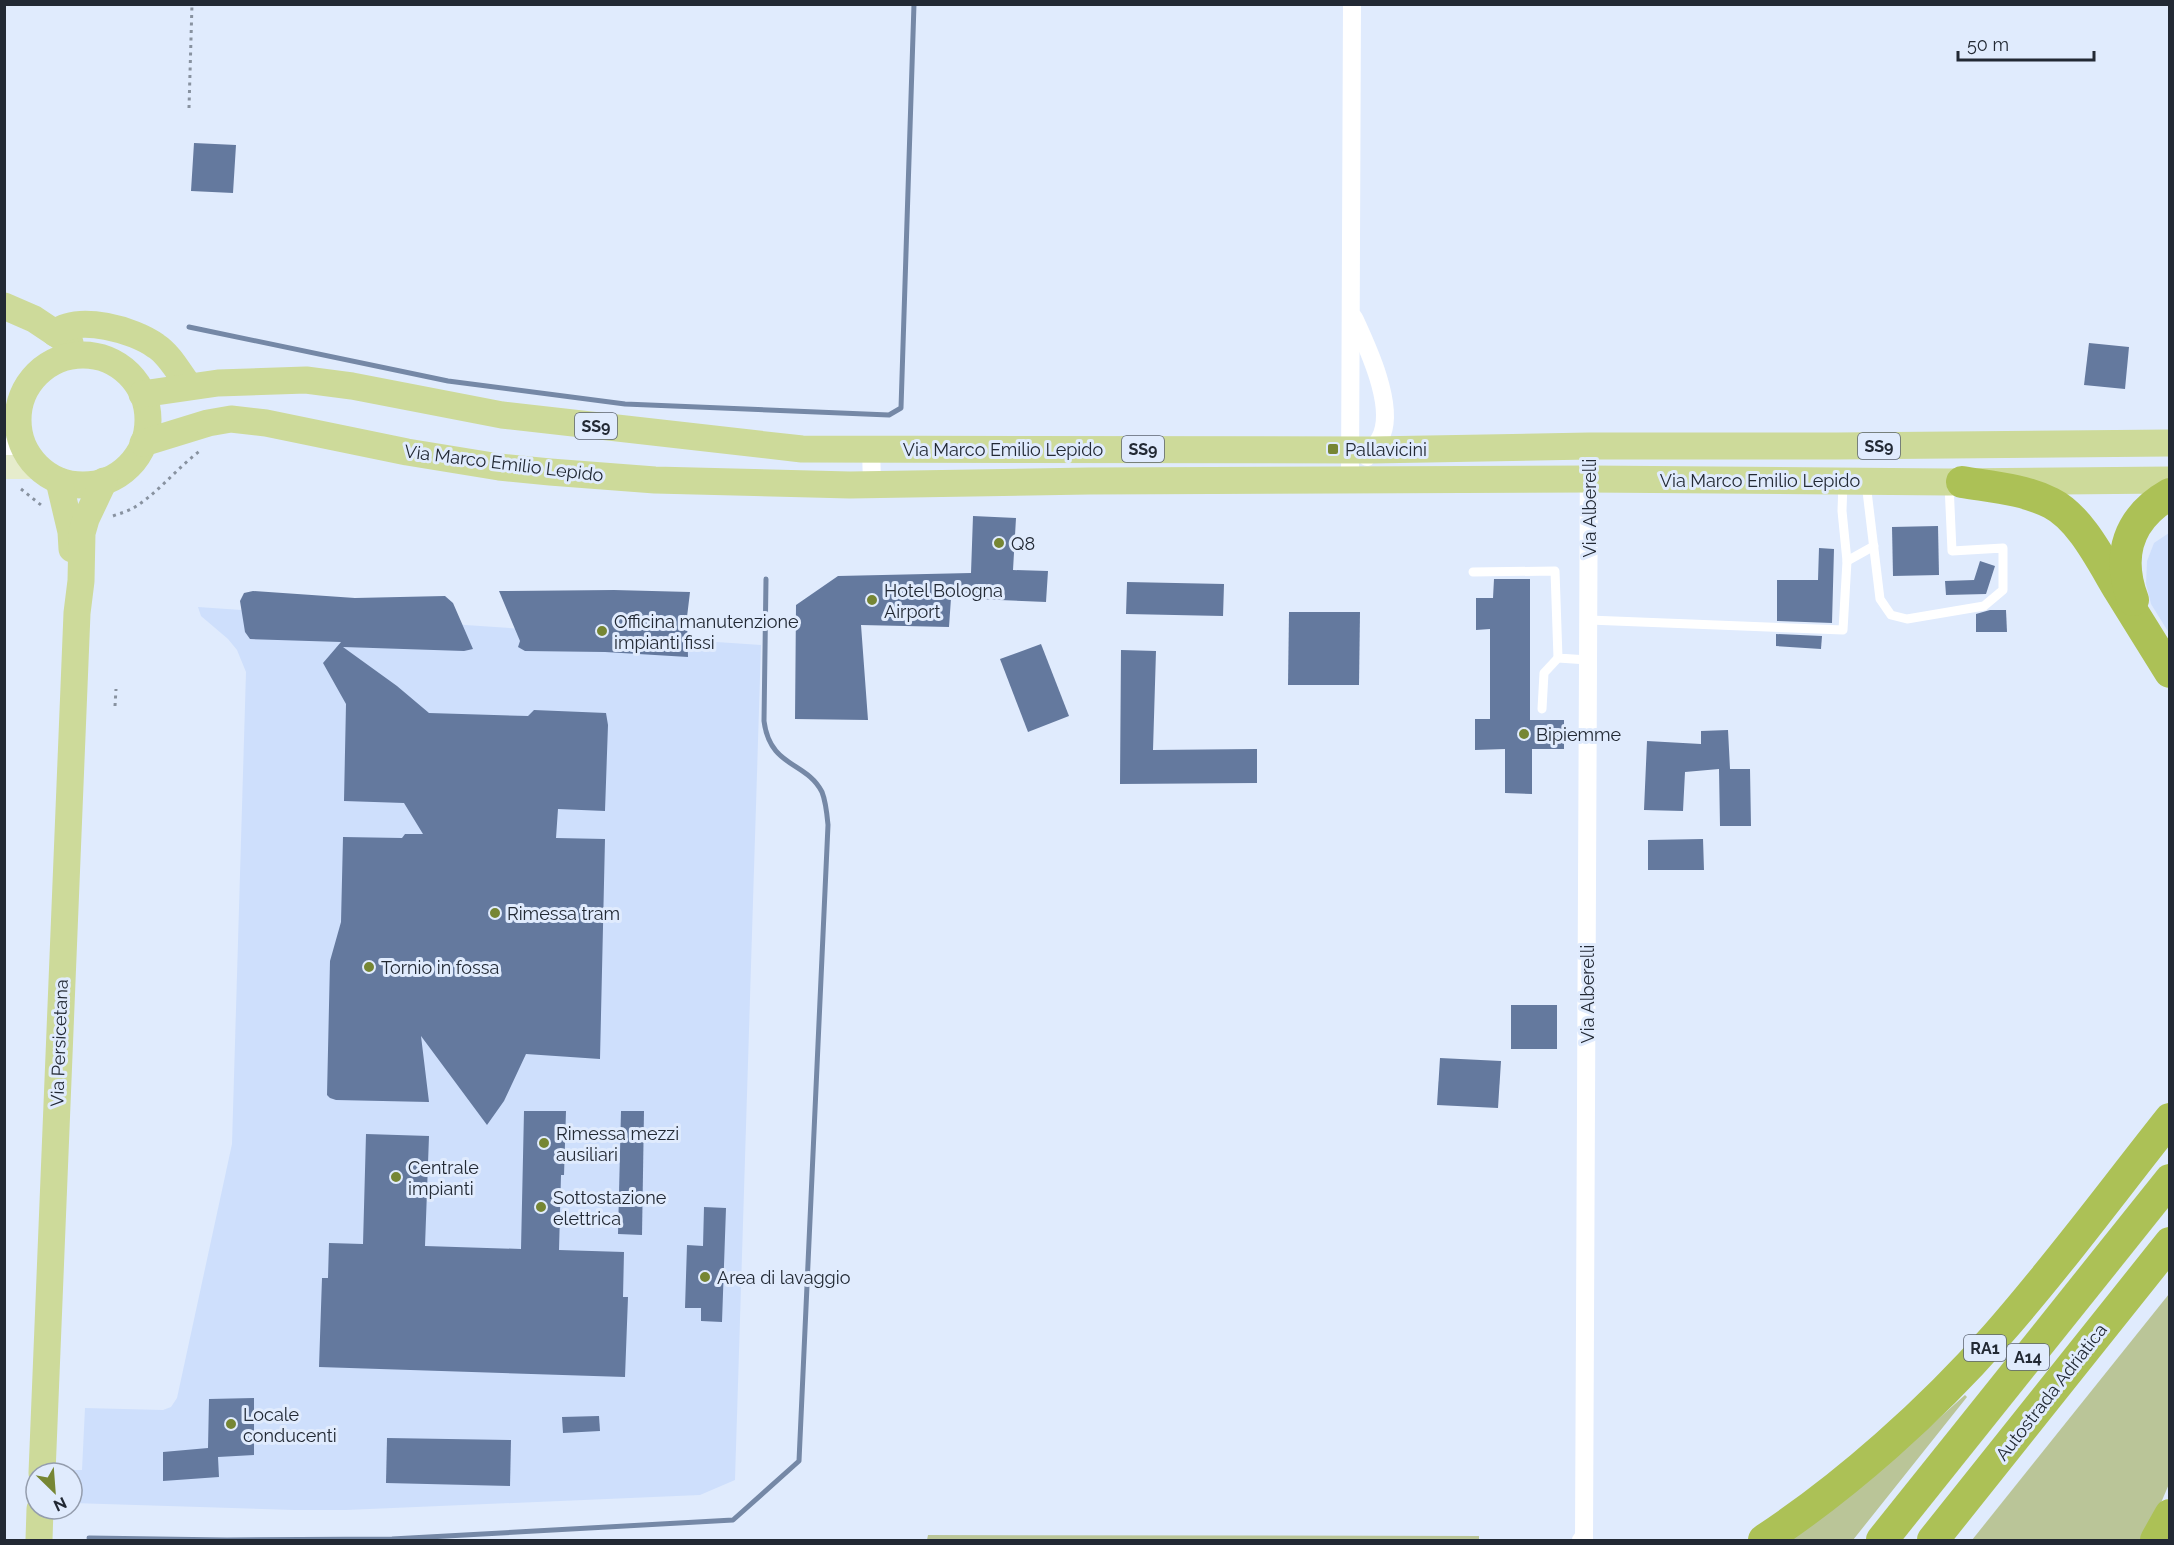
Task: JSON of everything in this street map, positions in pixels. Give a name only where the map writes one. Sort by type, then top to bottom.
[{"type":"highway","points":[[1955,482],[2018,490],[2034,495],[2054,504],[2072,519],[2094,550],[2169,672]]},
{"type":"highway","points":[[2146,634],[2129,589],[2124,555],[2130,535],[2139,518],[2152,504],[2169,494]]},
{"type":"highway","points":[[2121,1180],[2169,1108]]},
{"type":"highway","name":"RA1","points":[[1764,1540],[1855,1471],[1912,1422],[1962,1373],[2019,1309],[2169,1119]]},
{"type":"highway","name":"A14","points":[[1884,1538],[2169,1180]]},
{"type":"highway","name":"Autostrada Adriatica","points":[[1934,1540],[2169,1243]]},
{"type":"highway","points":[[2156,1540],[2169,1515]]},
{"type":"main road","points":[[4,306],[34,319],[89,356]]},
{"type":"main road","points":[[56,333],[60,329],[74,325],[91,324],[132,334],[161,350],[189,386]]},
{"type":"main road","points":[[69,357],[102,358],[122,368],[142,394],[148,421],[143,443],[133,462],[104,482],[75,485],[59,481],[35,467],[10,438],[25,391],[42,370],[69,357]]},
{"type":"main road","name":"Via Marco Emilio Lepido","points":[[142,394],[189,386],[306,380],[352,386],[502,415],[802,449],[1362,450],[1589,446],[2169,443]]},
{"type":"main road","name":"Via Marco Emilio Lepido","points":[[143,443],[208,423],[231,419],[298,429],[407,452],[549,472],[655,480],[872,484],[1589,479],[1955,482],[2169,480]]},
{"type":"main road","name":"Via Persicetana","points":[[59,481],[71,532],[77,613]]},
{"type":"main road","name":"Via Persicetana","points":[[42,1461],[82,532],[104,482]]},
{"type":"main road","points":[[39,1540],[40,1521]]},
{"type":"street","points":[[1350,481],[1362,450],[1350,309],[1352,4]]},
{"type":"street","points":[[1350,309],[1372,362],[1384,406],[1385,423],[1382,434],[1362,450]]},
{"type":"street","name":"Via Alberelli","points":[[1581,1540],[1584,1540],[1589,446]]},
{"type":"street","points":[[871,449],[872,484]]},
{"type":"lane","points":[[1855,481],[1874,546],[1880,599],[1891,615],[1907,619],[1984,606],[2002,590],[2003,548],[1952,551],[1955,482]]},
{"type":"lane","points":[[1588,620],[1843,630],[1847,561],[1842,511],[1855,481]]},
{"type":"lane","points":[[1847,561],[1874,546]]},
{"type":"lane","points":[[1473,572],[1555,571],[1558,658],[1544,673],[1542,709]]},
{"type":"lane","points":[[1558,658],[1588,660]]},
{"type":"path","points":[[189,108],[192,4]]},
{"type":"path","points":[[10,438],[16,485],[43,506]]},
{"type":"path","points":[[110,517],[134,508],[155,492],[182,464],[207,445]]},
{"type":"path","points":[[115,706],[116,689]]},
{"type":"shaded area","points":[[2169,533],[2169,633],[2151,604],[2146,584],[2147,561],[2154,543]]},
{"type":"shaded area","points":[[198,607],[761,645],[735,1480],[700,1495],[346,1510],[84,1503],[82,1461],[85,1408],[163,1410],[171,1407],[177,1398],[232,1144],[246,672],[237,650],[228,639],[201,616]]},
{"type":"green space","points":[[2169,1294],[2169,1484],[2143,1540],[1972,1540]]},
{"type":"green space","points":[[1965,1395],[1967,1397],[1853,1540],[1790,1540],[1871,1479]]},
{"type":"green space","points":[[928,1535],[1479,1536],[1479,1540],[927,1540]]},
{"type":"building","points":[[194,143],[236,145],[233,193],[191,191]]},
{"type":"building","points":[[2089,343],[2129,347],[2125,389],[2084,385]]},
{"type":"building","points":[[973,516],[1016,518],[1013,570],[1048,571],[1046,602],[951,598],[949,627],[861,625],[868,720],[795,719],[796,605],[838,576],[971,573]]},
{"type":"building","points":[[1938,526],[1939,575],[1893,576],[1892,527]]},
{"type":"building","points":[[1819,548],[1834,549],[1832,623],[1777,621],[1777,580],[1818,580]]},
{"type":"building","points":[[1980,561],[1995,566],[1986,594],[1946,595],[1945,581],[1974,580]]},
{"type":"building","points":[[1494,579],[1530,579],[1530,720],[1564,720],[1564,749],[1532,749],[1532,794],[1505,793],[1505,749],[1475,750],[1475,719],[1490,719],[1490,629],[1476,630],[1476,598],[1493,598]]},
{"type":"building","points":[[1127,582],[1224,584],[1223,616],[1126,614]]},
{"type":"building","points":[[253,591],[355,598],[445,596],[453,603],[473,649],[464,651],[343,647],[397,686],[429,713],[528,716],[534,710],[606,713],[608,725],[605,811],[558,809],[556,838],[605,839],[600,1059],[526,1054],[504,1101],[487,1125],[421,1036],[429,1102],[336,1100],[327,1095],[330,961],[341,922],[343,837],[402,838],[405,834],[423,834],[404,803],[344,801],[346,704],[323,663],[341,642],[250,639],[245,632],[240,601],[244,593]]},
{"type":"building","name":"Officina manutenzione impianti fissi","points":[[499,591],[690,592],[687,617],[688,657],[605,652],[525,651],[518,647],[520,641]]},
{"type":"building","points":[[1990,610],[2006,610],[2007,632],[1976,632],[1976,614]]},
{"type":"building","points":[[1289,612],[1360,612],[1359,685],[1288,685]]},
{"type":"building","points":[[1776,634],[1822,636],[1821,649],[1776,646]]},
{"type":"building","points":[[1041,644],[1069,716],[1028,732],[1000,659]]},
{"type":"building","points":[[1121,650],[1156,651],[1153,750],[1257,749],[1257,783],[1120,784]]},
{"type":"building","points":[[1728,730],[1730,769],[1750,769],[1751,826],[1720,826],[1719,769],[1685,772],[1683,811],[1644,810],[1647,741],[1701,744],[1701,731]]},
{"type":"building","points":[[1703,839],[1704,870],[1648,870],[1648,840]]},
{"type":"building","points":[[1511,1005],[1557,1005],[1557,1049],[1511,1049]]},
{"type":"building","points":[[1440,1058],[1501,1061],[1498,1108],[1437,1105]]},
{"type":"building","points":[[524,1111],[566,1111],[559,1250],[624,1252],[623,1297],[628,1297],[625,1377],[319,1367],[322,1278],[328,1278],[329,1243],[363,1244],[366,1134],[429,1136],[425,1246],[521,1249]]},
{"type":"building","points":[[621,1111],[644,1111],[642,1235],[618,1234]]},
{"type":"building","name":"Area di lavaggio","points":[[704,1207],[726,1208],[722,1322],[701,1321],[701,1308],[685,1308],[687,1245],[703,1246]]},
{"type":"building","name":"Locale conducenti","points":[[254,1398],[254,1455],[218,1457],[219,1477],[163,1481],[163,1452],[208,1448],[209,1399]]},
{"type":"building","points":[[599,1416],[600,1431],[563,1433],[562,1417]]},
{"type":"building","points":[[387,1438],[511,1440],[510,1486],[386,1483]]},
{"type":"waterway","points":[[189,327],[448,381],[625,404],[889,415],[901,408],[914,4]]},
{"type":"waterway","points":[[89,1538],[392,1539],[733,1520],[799,1461],[828,825],[822,792],[807,774],[773,748],[764,721],[766,579]]},
{"type":"place","name":"Pallavicini","points":[[1333,449]]},
{"type":"place","name":"Q8","points":[[999,543]]},
{"type":"place","name":"Hotel Bologna Airport","points":[[872,600]]},
{"type":"place","name":"Officina manutenzione impianti fissi","points":[[602,631]]},
{"type":"place","name":"Bipiemme","points":[[1524,734]]},
{"type":"place","name":"Rimessa tram","points":[[495,913]]},
{"type":"place","name":"Tornio in fossa","points":[[369,967]]},
{"type":"place","name":"Rimessa mezzi ausiliari","points":[[544,1143]]},
{"type":"place","name":"Centrale impianti","points":[[396,1177]]},
{"type":"place","name":"Sottostazione elettrica","points":[[541,1207]]},
{"type":"place","name":"Area di lavaggio","points":[[705,1277]]},
{"type":"place","name":"Locale conducenti","points":[[231,1424]]}]
